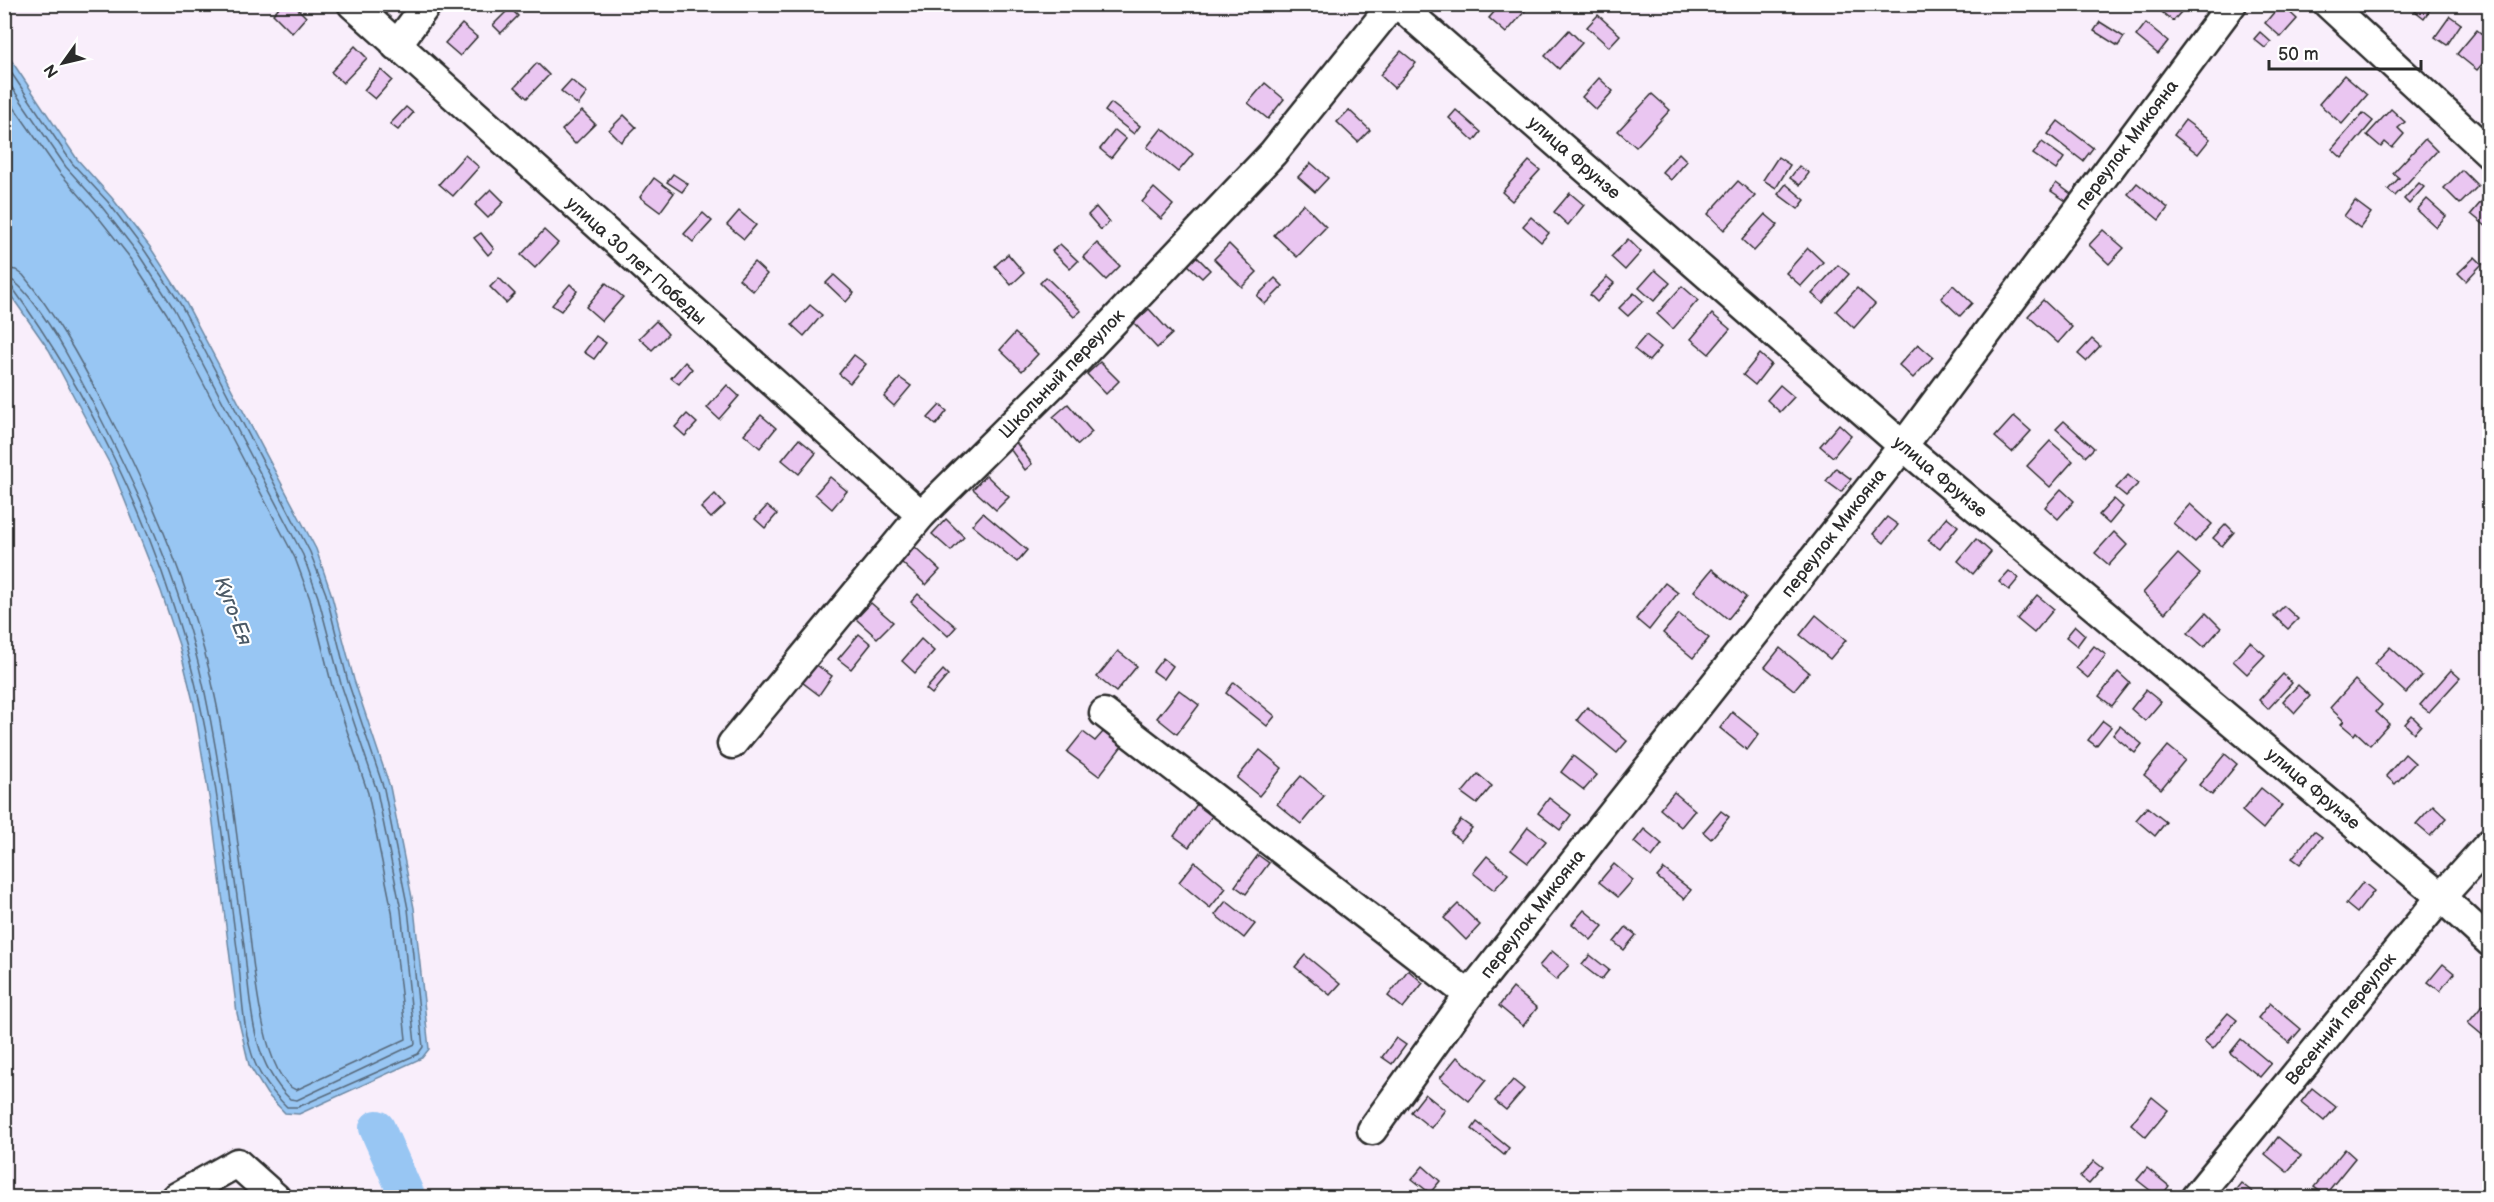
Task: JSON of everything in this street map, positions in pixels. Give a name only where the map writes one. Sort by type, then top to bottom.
[{"type":"street","name":"улица 30 лет Победы","points":[[352,4],[396,46],[921,515]]},
{"type":"street","points":[[396,46],[427,4]]},
{"type":"street","name":"Школьный переулок","points":[[732,744],[921,515],[1080,357],[1273,153],[1393,4]]},
{"type":"street","name":"улица Фрунзе","points":[[1398,4],[1903,446],[2441,897],[2490,942]]},
{"type":"street","name":"переулок Микояна","points":[[1372,1130],[1469,995],[1903,446],[2232,4]]},
{"type":"street","points":[[2328,4],[2490,154]]},
{"type":"street","name":"переулок Микояна","points":[[1104,713],[1469,995]]},
{"type":"street","name":"Весенний переулок","points":[[2195,1197],[2441,897],[2490,843]]},
{"type":"street","points":[[175,1197],[237,1163],[276,1197]]},
{"type":"water","points":[[5,51],[77,159],[112,198],[150,247],[186,303],[316,549],[331,593],[354,680],[390,787],[414,908],[429,1049],[422,1058],[299,1114],[285,1113],[267,1094],[249,1065],[237,1013],[212,815],[194,705],[179,645],[161,591],[112,468],[49,350],[5,287]]},
{"type":"building","points":[[282,4],[293,4],[306,17],[292,33],[273,14]]},
{"type":"building","points":[[1501,4],[1531,4],[1506,33],[1489,18]]},
{"type":"building","points":[[2172,4],[2181,12],[2173,21],[2153,5]]},
{"type":"building","points":[[2281,4],[2297,19],[2281,37],[2265,23]]},
{"type":"building","points":[[2411,4],[2434,4],[2424,18],[2410,7]]},
{"type":"building","points":[[510,8],[518,16],[501,33],[493,25]]},
{"type":"building","points":[[1598,15],[1620,35],[1609,47],[1587,27]]},
{"type":"building","points":[[2450,16],[2461,24],[2447,45],[2435,37]]},
{"type":"building","points":[[2100,22],[2124,37],[2118,46],[2094,31]]},
{"type":"building","points":[[2146,23],[2168,41],[2158,54],[2136,36]]},
{"type":"building","points":[[462,24],[477,37],[460,56],[445,43]]},
{"type":"building","points":[[1569,30],[1582,43],[1559,69],[1545,56]]},
{"type":"building","points":[[2477,30],[2490,41],[2490,55],[2477,70],[2457,54]]},
{"type":"building","points":[[2260,32],[2271,42],[2265,48],[2254,39]]},
{"type":"building","points":[[355,46],[367,58],[343,83],[331,72]]},
{"type":"building","points":[[1401,51],[1416,63],[1394,88],[1380,75]]},
{"type":"building","points":[[537,63],[549,75],[527,98],[515,87]]},
{"type":"building","points":[[381,70],[392,80],[375,99],[364,90]]},
{"type":"building","points":[[2344,75],[2367,95],[2342,124],[2319,104]]},
{"type":"building","points":[[1599,78],[1613,91],[1596,110],[1582,97]]},
{"type":"building","points":[[571,80],[587,93],[578,105],[561,91]]},
{"type":"building","points":[[1265,83],[1284,99],[1268,119],[1248,103]]},
{"type":"building","points":[[1652,94],[1670,110],[1636,147],[1618,131]]},
{"type":"building","points":[[1111,103],[1140,126],[1134,134],[1105,111]]},
{"type":"building","points":[[406,107],[413,113],[398,130],[390,124]]},
{"type":"building","points":[[2391,109],[2405,122],[2398,128],[2404,134],[2392,148],[2385,142],[2381,147],[2367,135]]},
{"type":"building","points":[[1349,110],[1370,130],[1358,142],[1337,122]]},
{"type":"building","points":[[1456,110],[1481,132],[1474,141],[1449,118]]},
{"type":"building","points":[[582,111],[595,124],[575,144],[562,130]]},
{"type":"building","points":[[2363,113],[2373,121],[2342,158],[2332,149]]},
{"type":"building","points":[[624,115],[636,127],[621,142],[609,130]]},
{"type":"building","points":[[2185,120],[2210,139],[2198,154],[2174,135]]},
{"type":"building","points":[[2058,121],[2093,148],[2083,161],[2048,134]]},
{"type":"building","points":[[1162,128],[1193,154],[1178,172],[1147,147]]},
{"type":"building","points":[[1115,130],[1126,139],[1111,158],[1100,149]]},
{"type":"building","points":[[2425,139],[2437,151],[2395,196],[2388,190],[2399,178],[2393,173]]},
{"type":"building","points":[[2042,142],[2064,158],[2056,170],[2033,154]]},
{"type":"building","points":[[1679,153],[1687,161],[1671,180],[1662,172]]},
{"type":"building","points":[[465,155],[479,167],[453,196],[439,184]]},
{"type":"building","points":[[1778,157],[1790,165],[1776,188],[1763,180]]},
{"type":"building","points":[[1529,161],[1540,170],[1512,201],[1502,192]]},
{"type":"building","points":[[1311,163],[1328,178],[1315,192],[1298,177]]},
{"type":"building","points":[[1799,166],[1809,173],[1800,185],[1790,178]]},
{"type":"building","points":[[2462,170],[2478,186],[2460,204],[2444,188]]},
{"type":"building","points":[[673,174],[688,184],[682,192],[667,182]]},
{"type":"building","points":[[654,178],[674,193],[660,212],[640,197]]},
{"type":"building","points":[[1738,181],[1755,196],[1724,230],[1708,214]]},
{"type":"building","points":[[2056,183],[2071,194],[2066,201],[2051,191]]},
{"type":"building","points":[[2137,183],[2168,208],[2159,220],[2128,194]]},
{"type":"building","points":[[2419,183],[2424,187],[2409,204],[2404,199]]},
{"type":"building","points":[[1786,184],[1805,200],[1798,209],[1778,194]]},
{"type":"building","points":[[1154,188],[1173,205],[1161,219],[1142,202]]},
{"type":"building","points":[[491,189],[504,202],[488,218],[475,205]]},
{"type":"building","points":[[1570,193],[1584,205],[1568,225],[1554,212]]},
{"type":"building","points":[[2486,196],[2490,199],[2490,224],[2487,227],[2471,214]]},
{"type":"building","points":[[2427,199],[2446,216],[2436,227],[2417,210]]},
{"type":"building","points":[[2355,201],[2371,213],[2360,228],[2344,216]]},
{"type":"building","points":[[1303,204],[1326,227],[1297,257],[1274,235]]},
{"type":"building","points":[[1096,207],[1109,222],[1101,230],[1088,215]]},
{"type":"building","points":[[739,211],[756,225],[744,239],[727,225]]},
{"type":"building","points":[[703,213],[712,221],[693,242],[684,234]]},
{"type":"building","points":[[1765,214],[1778,225],[1754,251],[1742,240]]},
{"type":"building","points":[[1531,217],[1549,233],[1541,242],[1523,226]]},
{"type":"building","points":[[544,230],[558,243],[535,268],[521,255]]},
{"type":"building","points":[[2103,230],[2124,248],[2109,264],[2089,245]]},
{"type":"building","points":[[481,233],[494,249],[488,255],[474,238]]},
{"type":"building","points":[[1628,239],[1641,252],[1625,270],[1611,257]]},
{"type":"building","points":[[1097,243],[1120,266],[1106,280],[1083,257]]},
{"type":"building","points":[[1060,244],[1078,261],[1070,269],[1052,251]]},
{"type":"building","points":[[1229,244],[1257,272],[1242,287],[1214,259]]},
{"type":"building","points":[[1808,248],[1823,262],[1801,286],[1786,273]]},
{"type":"building","points":[[1008,254],[1024,273],[1011,285],[995,266]]},
{"type":"building","points":[[1196,256],[1210,270],[1202,278],[1187,264]]},
{"type":"building","points":[[2475,257],[2482,264],[2466,281],[2458,273]]},
{"type":"building","points":[[754,262],[767,274],[753,291],[739,279]]},
{"type":"building","points":[[1838,265],[1849,274],[1823,303],[1812,294]]},
{"type":"building","points":[[1655,270],[1670,283],[1654,301],[1639,288]]},
{"type":"building","points":[[834,275],[854,293],[846,302],[826,283]]},
{"type":"building","points":[[1046,277],[1081,311],[1074,317],[1040,283]]},
{"type":"building","points":[[1607,277],[1614,283],[1597,302],[1590,295]]},
{"type":"building","points":[[499,278],[515,294],[506,303],[490,287]]},
{"type":"building","points":[[1275,278],[1283,286],[1265,304],[1257,296]]},
{"type":"building","points":[[606,283],[623,297],[602,321],[586,307]]},
{"type":"building","points":[[570,284],[577,291],[561,311],[552,305]]},
{"type":"building","points":[[1953,285],[1972,303],[1960,316],[1941,298]]},
{"type":"building","points":[[1682,286],[1698,300],[1673,329],[1657,314]]},
{"type":"building","points":[[1857,288],[1875,304],[1854,328],[1836,311]]},
{"type":"building","points":[[1634,293],[1643,301],[1628,316],[1619,308]]},
{"type":"building","points":[[2043,300],[2072,327],[2058,343],[2028,316]]},
{"type":"building","points":[[810,305],[822,315],[804,336],[792,325]]},
{"type":"building","points":[[1149,309],[1172,334],[1157,348],[1134,323]]},
{"type":"building","points":[[1712,314],[1730,329],[1709,354],[1691,339]]},
{"type":"building","points":[[656,321],[668,334],[652,350],[639,338]]},
{"type":"building","points":[[1015,333],[1038,354],[1022,371],[1000,350]]},
{"type":"building","points":[[1646,335],[1661,347],[1649,361],[1634,349]]},
{"type":"building","points":[[596,336],[606,343],[594,359],[584,352]]},
{"type":"building","points":[[2092,339],[2100,346],[2086,361],[2078,354]]},
{"type":"building","points":[[1918,344],[1933,357],[1913,378],[1899,365]]},
{"type":"building","points":[[1760,354],[1771,364],[1755,385],[1743,375]]},
{"type":"building","points":[[854,355],[866,364],[850,383],[839,374]]},
{"type":"building","points":[[685,362],[692,369],[679,384],[671,378]]},
{"type":"building","points":[[1100,362],[1119,381],[1106,394],[1087,374]]},
{"type":"building","points":[[900,378],[911,386],[894,406],[884,397]]},
{"type":"building","points":[[727,385],[739,396],[719,419],[707,408]]},
{"type":"building","points":[[1780,385],[1794,397],[1780,412],[1767,400]]},
{"type":"building","points":[[1068,404],[1092,432],[1078,445],[1053,417]]},
{"type":"building","points":[[940,405],[947,411],[936,425],[928,418]]},
{"type":"building","points":[[687,414],[697,423],[685,436],[675,427]]},
{"type":"building","points":[[761,415],[776,428],[760,448],[744,434]]},
{"type":"building","points":[[2014,416],[2031,431],[2012,452],[1995,437]]},
{"type":"building","points":[[2064,421],[2094,448],[2086,456],[2056,429]]},
{"type":"building","points":[[1839,424],[1851,435],[1833,457],[1820,446]]},
{"type":"building","points":[[799,439],[816,453],[799,474],[782,460]]},
{"type":"building","points":[[1015,441],[1032,464],[1025,470],[1008,446]]},
{"type":"building","points":[[2050,441],[2073,461],[2050,487],[2027,466]]},
{"type":"building","points":[[1836,468],[1851,479],[1841,492],[1826,481]]},
{"type":"building","points":[[986,475],[1009,497],[996,510],[973,489]]},
{"type":"building","points":[[2128,475],[2138,484],[2126,496],[2116,488]]},
{"type":"building","points":[[830,477],[847,491],[832,509],[815,494]]},
{"type":"building","points":[[2061,489],[2074,501],[2058,519],[2045,507]]},
{"type":"building","points":[[715,494],[725,505],[711,518],[701,508]]},
{"type":"building","points":[[2114,499],[2123,507],[2109,524],[2099,515]]},
{"type":"building","points":[[2190,504],[2212,524],[2195,542],[2173,523]]},
{"type":"building","points":[[767,506],[777,514],[765,528],[755,519]]},
{"type":"building","points":[[983,513],[1027,550],[1017,562],[972,525]]},
{"type":"building","points":[[1887,517],[1898,525],[1884,543],[1873,534]]},
{"type":"building","points":[[1947,517],[1958,526],[1940,549],[1928,540]]},
{"type":"building","points":[[946,519],[964,537],[951,551],[932,534]]},
{"type":"building","points":[[2226,524],[2234,532],[2222,546],[2213,538]]},
{"type":"building","points":[[2114,532],[2127,545],[2109,565],[2095,553]]},
{"type":"building","points":[[1976,539],[1991,552],[1973,574],[1958,561]]},
{"type":"building","points":[[915,547],[940,570],[926,585],[901,562]]},
{"type":"building","points":[[2178,554],[2200,574],[2165,613],[2143,593]]},
{"type":"building","points":[[1712,569],[1746,597],[1728,619],[1694,591]]},
{"type":"building","points":[[2009,571],[2019,578],[2009,590],[1999,582]]},
{"type":"building","points":[[1665,583],[1678,593],[1649,630],[1636,619]]},
{"type":"building","points":[[918,594],[956,627],[948,636],[911,602]]},
{"type":"building","points":[[2037,595],[2054,609],[2034,633],[2017,619]]},
{"type":"building","points":[[871,603],[893,622],[877,638],[856,619]]},
{"type":"building","points":[[2284,606],[2298,619],[2288,629],[2274,616]]},
{"type":"building","points":[[2206,613],[2221,628],[2204,647],[2188,633]]},
{"type":"building","points":[[1679,614],[1709,638],[1693,658],[1663,633]]},
{"type":"building","points":[[1816,615],[1846,640],[1830,659],[1800,635]]},
{"type":"building","points":[[2075,626],[2085,635],[2077,646],[2066,637]]},
{"type":"building","points":[[859,634],[871,644],[851,669],[838,659]]},
{"type":"building","points":[[921,639],[934,651],[915,673],[902,661]]},
{"type":"building","points":[[2250,642],[2265,655],[2247,674],[2233,661]]},
{"type":"building","points":[[2094,646],[2106,655],[2088,678],[2076,668]]},
{"type":"building","points":[[2390,647],[2422,676],[2406,693],[2374,664]]},
{"type":"building","points":[[1780,648],[1809,672],[1794,690],[1765,667]]},
{"type":"building","points":[[1118,651],[1137,666],[1116,692],[1097,677]]},
{"type":"building","points":[[1163,658],[1173,666],[1164,679],[1153,671]]},
{"type":"building","points":[[815,664],[832,676],[819,695],[802,682]]},
{"type":"building","points":[[943,670],[948,675],[932,694],[926,689]]},
{"type":"building","points":[[2451,670],[2460,678],[2429,712],[2420,705]]},
{"type":"building","points":[[2118,672],[2130,683],[2112,706],[2099,696]]},
{"type":"building","points":[[2283,674],[2292,683],[2268,709],[2259,700]]},
{"type":"building","points":[[2355,680],[2382,705],[2376,712],[2389,724],[2370,745],[2356,732],[2354,735],[2341,724],[2344,721],[2330,708]]},
{"type":"building","points":[[1234,682],[1275,716],[1267,726],[1226,693]]},
{"type":"building","points":[[2298,685],[2310,696],[2295,713],[2283,701]]},
{"type":"building","points":[[1179,690],[1199,705],[1177,734],[1157,718]]},
{"type":"building","points":[[2146,690],[2161,702],[2145,721],[2131,709]]},
{"type":"building","points":[[1587,707],[1627,741],[1617,753],[1577,720]]},
{"type":"building","points":[[1732,712],[1759,734],[1747,750],[1720,728]]},
{"type":"building","points":[[2412,716],[2421,725],[2414,733],[2405,724]]},
{"type":"building","points":[[2103,721],[2111,727],[2096,746],[2088,740]]},
{"type":"building","points":[[2120,726],[2142,744],[2135,753],[2113,735]]},
{"type":"building","points":[[1083,732],[1095,741],[1103,732],[1122,746],[1099,776],[1067,752]]},
{"type":"building","points":[[2168,746],[2185,760],[2161,789],[2144,775]]},
{"type":"building","points":[[1260,750],[1282,768],[1259,796],[1237,778]]},
{"type":"building","points":[[2225,754],[2237,764],[2212,795],[2199,785]]},
{"type":"building","points":[[2405,754],[2415,763],[2395,784],[2386,776]]},
{"type":"building","points":[[1573,756],[1597,775],[1584,790],[1561,772]]},
{"type":"building","points":[[1478,774],[1492,786],[1477,804],[1462,793]]},
{"type":"building","points":[[1301,776],[1324,796],[1301,824],[1277,804]]},
{"type":"building","points":[[2261,788],[2282,805],[2263,829],[2242,811]]},
{"type":"building","points":[[1674,792],[1695,810],[1681,827],[1660,809]]},
{"type":"building","points":[[1549,798],[1571,815],[1560,830],[1538,813]]},
{"type":"building","points":[[1197,804],[1212,816],[1189,847],[1174,836]]},
{"type":"building","points":[[2433,805],[2447,818],[2430,836],[2416,824]]},
{"type":"building","points":[[2147,807],[2166,822],[2155,836],[2136,820]]},
{"type":"building","points":[[1721,811],[1729,817],[1711,839],[1703,832]]},
{"type":"building","points":[[1461,820],[1472,828],[1461,841],[1451,833]]},
{"type":"building","points":[[1528,827],[1546,841],[1528,863],[1511,850]]},
{"type":"building","points":[[1644,829],[1662,844],[1652,857],[1634,842]]},
{"type":"building","points":[[2314,831],[2322,837],[2300,864],[2292,858]]},
{"type":"building","points":[[1258,855],[1269,863],[1246,894],[1235,886]]},
{"type":"building","points":[[1487,856],[1508,874],[1494,890],[1473,873]]},
{"type":"building","points":[[1195,862],[1226,888],[1210,908],[1179,882]]},
{"type":"building","points":[[1614,864],[1633,880],[1618,897],[1599,882]]},
{"type":"building","points":[[1664,869],[1691,890],[1684,899],[1657,877]]},
{"type":"building","points":[[2363,882],[2374,891],[2357,913],[2346,904]]},
{"type":"building","points":[[1226,901],[1255,924],[1244,938],[1215,915]]},
{"type":"building","points":[[1458,904],[1480,925],[1466,940],[1444,918]]},
{"type":"building","points":[[1584,910],[1603,926],[1591,940],[1572,924]]},
{"type":"building","points":[[1626,927],[1636,935],[1624,950],[1614,942]]},
{"type":"building","points":[[1552,951],[1569,965],[1556,980],[1539,966]]},
{"type":"building","points":[[1305,955],[1340,984],[1330,995],[1295,967]]},
{"type":"building","points":[[1590,955],[1609,970],[1601,980],[1582,965]]},
{"type":"building","points":[[2443,964],[2454,973],[2440,991],[2428,982]]},
{"type":"building","points":[[1408,970],[1423,983],[1403,1008],[1388,996]]},
{"type":"building","points":[[1513,988],[1537,1008],[1523,1026],[1499,1006]]},
{"type":"building","points":[[2270,1003],[2301,1029],[2289,1043],[2258,1018]]},
{"type":"building","points":[[2483,1005],[2490,1011],[2490,1034],[2486,1038],[2468,1023]]},
{"type":"building","points":[[2228,1013],[2237,1020],[2213,1049],[2204,1041]]},
{"type":"building","points":[[1396,1038],[1406,1045],[1392,1064],[1382,1057]]},
{"type":"building","points":[[2241,1039],[2271,1064],[2260,1077],[2230,1053]]},
{"type":"building","points":[[1457,1057],[1486,1080],[1469,1101],[1440,1078]]},
{"type":"building","points":[[1513,1080],[1524,1089],[1506,1110],[1495,1101]]},
{"type":"building","points":[[2312,1088],[2336,1107],[2324,1121],[2301,1102]]},
{"type":"building","points":[[1425,1094],[1445,1110],[1431,1128],[1411,1112]]},
{"type":"building","points":[[2152,1097],[2168,1110],[2146,1137],[2131,1124]]},
{"type":"building","points":[[1477,1122],[1509,1148],[1504,1155],[1472,1129]]},
{"type":"building","points":[[2278,1137],[2301,1156],[2287,1172],[2265,1154]]},
{"type":"building","points":[[2345,1149],[2355,1158],[2325,1195],[2314,1187]]},
{"type":"building","points":[[2094,1161],[2103,1168],[2089,1184],[2080,1177]]},
{"type":"building","points":[[1423,1166],[1440,1181],[1430,1193],[1412,1179]]},
{"type":"building","points":[[2147,1168],[2169,1186],[2160,1198],[2137,1180]]},
{"type":"building","points":[[2241,1183],[2260,1198],[2229,1198]]},
{"type":"waterway","name":"Куго-Ея","points":[[377,1128],[408,1198]]}]
